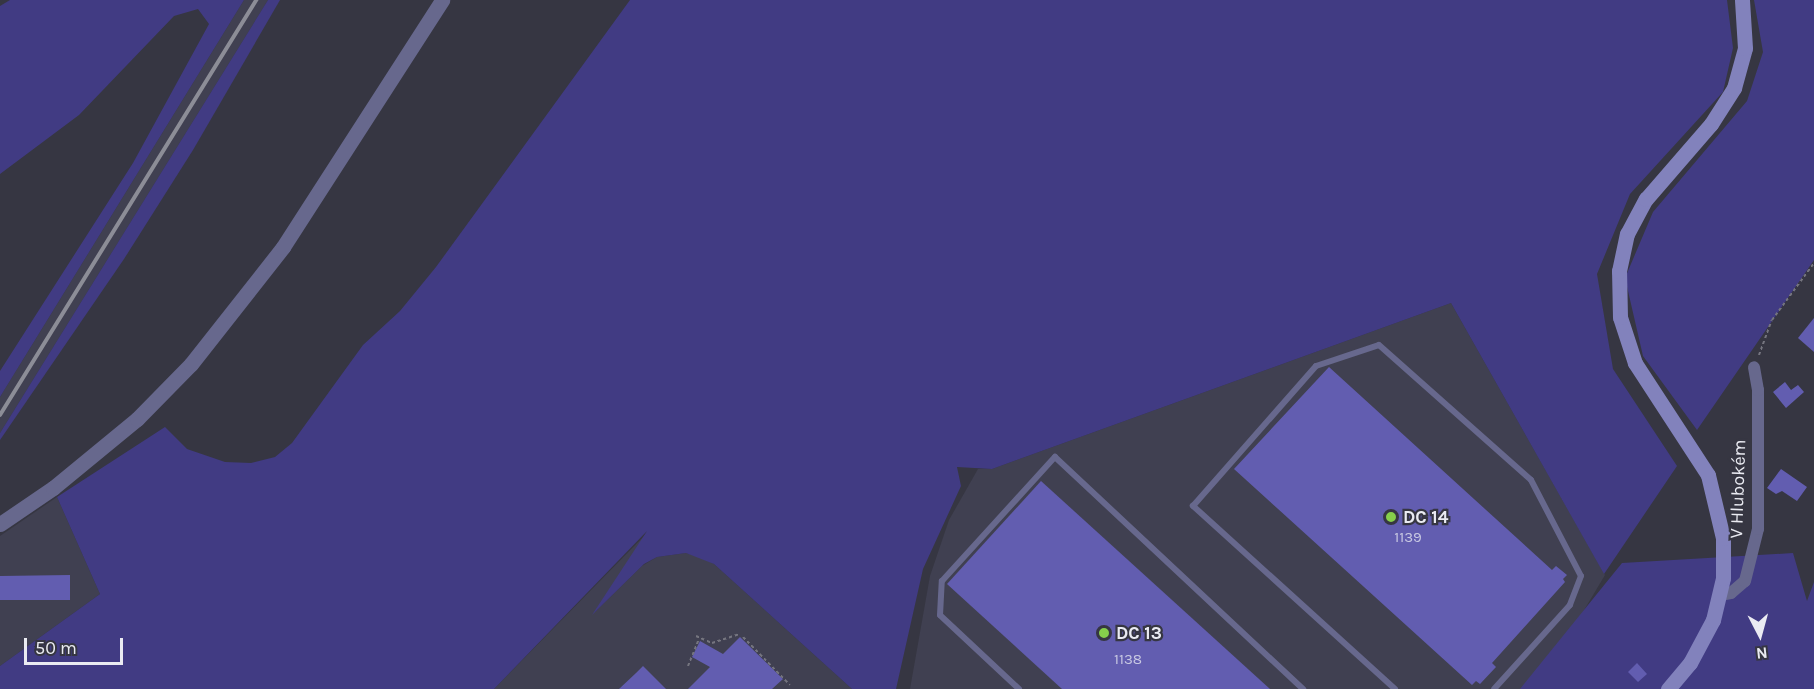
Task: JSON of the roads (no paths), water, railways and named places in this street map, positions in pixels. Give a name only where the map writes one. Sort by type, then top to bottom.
[{"type":"main road","points":[[1668,689],[1703,640],[1720,595],[1724,548],[1714,494],[1689,441],[1635,363],[1620,317],[1618,271],[1627,234],[1646,199],[1711,124],[1734,88],[1745,48],[1742,0]]},
{"type":"street","points":[[0,524],[53,488],[137,419],[199,355],[283,247],[442,0]]},
{"type":"street","name":"V Hlubokém","points":[[1720,595],[1731,593],[1744,581],[1758,529],[1758,390],[1754,367]]},
{"type":"lane","points":[[1395,689],[1193,506],[1316,366],[1379,345],[1531,480],[1581,576],[1570,605],[1494,689]]},
{"type":"lane","points":[[1019,689],[940,615],[942,581],[1054,457],[1303,689]]},
{"type":"railway","points":[[0,415],[256,0]]},
{"type":"place","name":"DC 14","points":[[1391,517]]},
{"type":"place","name":"DC 13","points":[[1104,633]]}]
